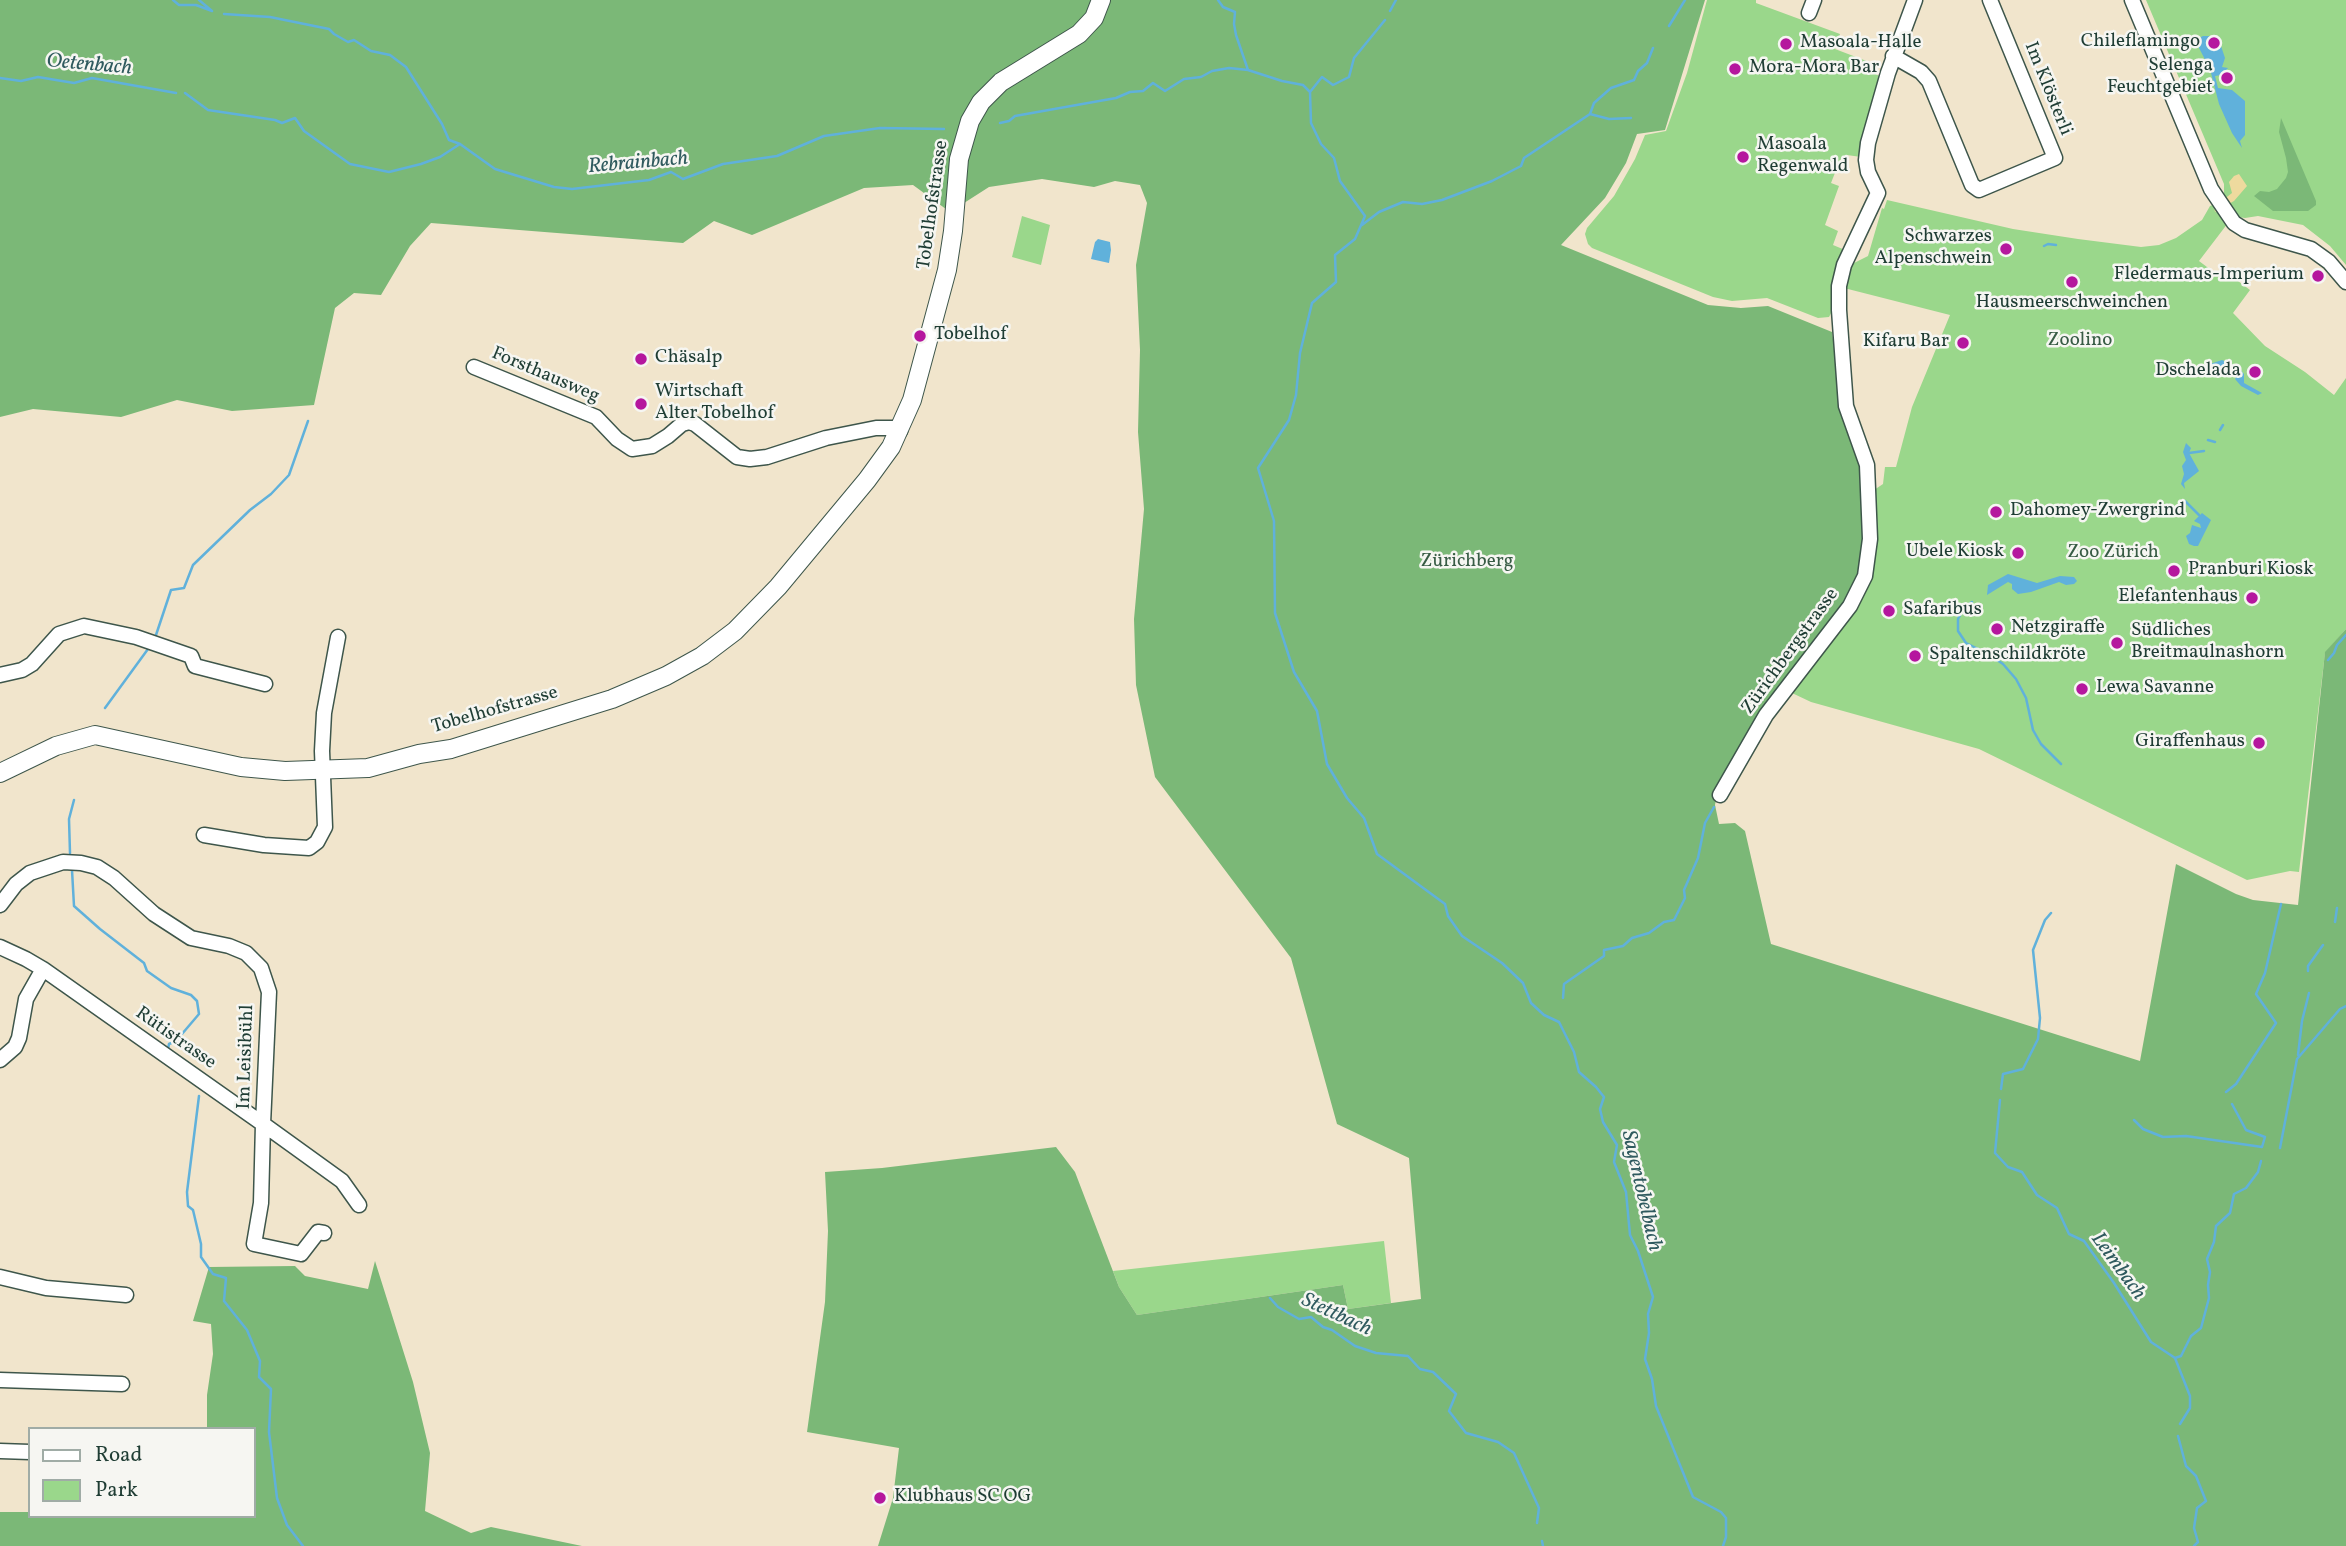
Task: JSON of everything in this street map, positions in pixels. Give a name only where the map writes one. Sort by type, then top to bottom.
[{"type":"main road","name":"Tobelhofstrasse","points":[[0,773],[64,743],[95,735],[241,767],[285,772],[368,768],[418,754],[451,749],[612,699],[687,665],[735,631],[778,587],[886,455],[900,431],[917,386],[947,270],[959,159],[975,111],[1001,82],[1079,34],[1094,18],[1101,0]]},
{"type":"street","name":"Zürichbergstrasse","points":[[1720,795],[1766,715],[1850,606],[1865,576],[1870,539],[1867,465],[1846,406],[1839,286],[1844,265],[1878,193],[1868,172],[1868,143],[1893,56],[1915,0]]},
{"type":"street","name":"Im Klösterli","points":[[1893,56],[1921,72],[1929,81],[1972,185],[1979,190],[2055,158],[1990,0]]},
{"type":"street","points":[[2132,0],[2217,201],[2232,220],[2245,230],[2311,248],[2329,261],[2346,282]]},
{"type":"street","name":"Forsthausweg","points":[[474,367],[596,418],[617,439],[632,449],[652,446],[682,424],[689,422],[737,457],[750,459],[767,457],[826,438],[876,428],[893,428],[900,431]]},
{"type":"street","points":[[0,675],[22,670],[32,664],[58,634],[84,626],[136,637],[191,656],[195,666],[265,684]]},
{"type":"street","points":[[204,835],[264,845],[309,848],[317,842],[326,827],[324,713],[338,637]]},
{"type":"street","name":"Im Leisibühl","points":[[0,905],[16,884],[30,873],[63,862],[81,863],[97,867],[114,878],[154,914],[191,938],[229,946],[246,953],[261,968],[269,992],[263,1124],[342,1181],[359,1205]]},
{"type":"street","name":"Rütistrasse","points":[[0,947],[43,970],[263,1124]]},
{"type":"street","points":[[0,1060],[15,1047],[26,999],[43,970]]},
{"type":"street","points":[[263,1124],[261,1203],[254,1244],[301,1254],[318,1232],[324,1233]]},
{"type":"street","points":[[0,1277],[46,1288],[126,1295]]},
{"type":"street","points":[[0,1380],[122,1384]]},
{"type":"street","points":[[0,1451],[28,1452]]},
{"type":"green space","name":"Zürichberg","points":[[0,0],[1705,0],[1665,130],[1637,134],[1626,163],[1605,198],[1561,245],[1708,305],[1741,308],[1768,306],[1832,332],[1838,376],[1862,465],[1864,551],[1854,592],[1718,788],[1715,805],[1719,824],[1735,823],[1745,831],[1771,944],[2140,1061],[2176,864],[2253,900],[2298,905],[2325,652],[2346,629],[2346,1546],[878,1546],[893,1498],[899,1448],[807,1432],[825,1302],[828,1231],[825,1172],[882,1168],[1056,1147],[1075,1172],[1119,1287],[1137,1315],[1343,1285],[1348,1309],[1421,1299],[1409,1158],[1337,1124],[1291,958],[1155,777],[1136,685],[1134,619],[1144,509],[1138,432],[1140,350],[1136,265],[1147,203],[1140,185],[1115,181],[1094,187],[1042,179],[989,187],[950,212],[913,185],[864,188],[752,235],[714,221],[683,243],[431,223],[410,246],[381,295],[354,293],[335,308],[314,405],[232,411],[177,400],[121,417],[33,409],[0,417]]},
{"type":"green space","name":"Zoo Zürich","points":[[1707,0],[1756,0],[1756,3],[1840,34],[1835,49],[1877,65],[1874,73],[1881,77],[1861,157],[1847,155],[1840,160],[1831,183],[1839,186],[1825,225],[1838,231],[1833,245],[1845,250],[1850,265],[1868,256],[1882,208],[1884,209],[1887,200],[2013,229],[2078,239],[2141,247],[2159,245],[2176,238],[2202,220],[2210,206],[2227,199],[2224,195],[2224,184],[2146,0],[2346,0],[2346,265],[2330,246],[2303,225],[2258,216],[2238,217],[2228,223],[2199,261],[2219,276],[2226,272],[2250,290],[2233,313],[2265,346],[2334,395],[2346,378],[2346,629],[2325,653],[2299,872],[2290,871],[2247,880],[1979,749],[1811,702],[1792,693],[1862,597],[1870,578],[1877,533],[1874,490],[1883,484],[1885,467],[1896,467],[1912,407],[1950,315],[1844,288],[1829,317],[1818,318],[1767,298],[1732,301],[1713,297],[1592,248],[1588,244],[1585,234],[1587,228],[1614,196],[1645,135],[1666,131],[1687,73]]},
{"type":"green space","points":[[2281,118],[2316,201],[2316,205],[2308,211],[2273,211],[2254,196],[2260,191],[2277,189],[2286,178],[2286,158],[2279,132]]},
{"type":"green space","points":[[1022,216],[1050,225],[1041,265],[1012,257]]},
{"type":"green space","points":[[1384,1241],[1391,1303],[1348,1309],[1343,1285],[1137,1315],[1119,1287],[1113,1271]]},
{"type":"green space","points":[[375,1261],[413,1382],[430,1453],[425,1511],[471,1533],[491,1527],[582,1546],[0,1546],[0,1512],[28,1512],[28,1518],[256,1518],[256,1427],[207,1427],[207,1395],[213,1354],[211,1324],[193,1321],[209,1267],[295,1266],[305,1276],[368,1289]]},
{"type":"sand","points":[[2239,174],[2247,186],[2234,201],[2215,212],[2214,207],[2232,193],[2229,182]]},
{"type":"water","points":[[2203,36],[2218,36],[2221,40],[2225,58],[2222,67],[2228,68],[2222,75],[2215,76],[2218,88],[2232,90],[2245,101],[2245,135],[2240,141],[2242,148],[2219,104],[2210,69],[2199,48],[2197,39]]},
{"type":"water","points":[[1098,239],[1110,242],[1109,263],[1091,259]]},
{"type":"water","points":[[2222,360],[2238,367],[2244,374],[2244,383],[2262,393],[2258,395],[2241,386],[2235,379],[2239,373],[2234,376],[2228,372],[2229,369],[2225,372],[2211,368],[2210,364]]},
{"type":"water","points":[[2186,443],[2191,448],[2189,453],[2199,471],[2184,483],[2185,489],[2181,484]]},
{"type":"water","points":[[2202,513],[2211,520],[2198,546],[2194,546],[2189,544],[2186,536],[2192,525],[2201,528],[2200,524],[2194,521]]},
{"type":"water","points":[[2008,574],[2037,583],[2060,576],[2074,577],[2077,581],[2066,585],[2059,582],[2018,594],[2008,582],[1987,595],[1988,585]]},
{"type":"waterway","points":[[173,0],[179,5],[196,5],[212,11]]},
{"type":"waterway","name":"Rebrainbach","points":[[199,0],[212,11]]},
{"type":"waterway","points":[[1218,0],[1223,7],[1235,12],[1236,35],[1248,70]]},
{"type":"waterway","points":[[1390,11],[1396,0]]},
{"type":"waterway","points":[[1669,26],[1685,0]]},
{"type":"waterway","name":"Rebrainbach","points":[[224,14],[270,17],[329,29],[348,42],[354,40],[371,51],[390,55],[406,67],[449,140],[460,144],[495,169],[554,187],[572,189],[649,180],[671,172],[683,179],[723,164],[777,156],[824,136],[880,128],[944,129]]},
{"type":"waterway","points":[[1310,92],[1322,77],[1333,85],[1349,77],[1354,58],[1385,20]]},
{"type":"waterway","points":[[1362,225],[1379,212],[1403,202],[1422,204],[1442,200],[1492,181],[1521,166],[1524,158],[1590,114],[1594,103],[1611,88],[1634,80],[1638,71],[1647,63],[1653,48]]},
{"type":"waterway","name":"Sagentobelbach","points":[[1000,123],[1015,116],[1143,91],[1153,83],[1165,91],[1184,79],[1229,68],[1248,70],[1303,85],[1310,92],[1311,123],[1321,144],[1334,158],[1340,181],[1365,216],[1355,239],[1335,255],[1336,282],[1312,303],[1300,353],[1296,395],[1289,420],[1258,468],[1274,521],[1275,613],[1294,672],[1317,711],[1327,764],[1347,798],[1364,818],[1377,854],[1445,904],[1448,916],[1462,936],[1502,963],[1523,983],[1531,1003],[1544,1015],[1559,1022],[1574,1052],[1579,1072],[1604,1097],[1600,1109],[1603,1122],[1617,1145],[1614,1162],[1626,1192],[1630,1235],[1653,1297],[1648,1314],[1649,1333],[1645,1359],[1652,1379],[1656,1406],[1693,1497],[1721,1512],[1726,1518],[1723,1546]]},
{"type":"waterway","name":"Oetenbach","points":[[0,78],[21,81],[38,77],[74,83],[92,78],[176,93]]},
{"type":"waterway","name":"Oetenbach","points":[[185,93],[208,110],[282,123],[295,118],[304,131],[350,164],[389,172],[440,157],[460,144]]},
{"type":"waterway","points":[[1590,114],[1609,119],[1631,118]]},
{"type":"waterway","points":[[2044,246],[2056,245]]},
{"type":"waterway","points":[[156,635],[171,590],[184,588],[193,565],[289,475],[308,421]]},
{"type":"waterway","points":[[2220,430],[2223,425]]},
{"type":"waterway","points":[[2208,440],[2215,442]]},
{"type":"waterway","points":[[2189,453],[2204,451]]},
{"type":"waterway","points":[[2185,501],[2199,515]]},
{"type":"waterway","points":[[1972,602],[1964,608],[1958,619],[1958,631],[1966,643],[2003,664],[2016,679],[2026,698],[2033,730],[2041,744],[2061,764]]},
{"type":"waterway","points":[[2328,660],[2346,635]]},
{"type":"waterway","points":[[105,708],[148,649]]},
{"type":"waterway","points":[[70,853],[69,819],[74,800]]},
{"type":"waterway","points":[[1563,998],[1564,984],[1604,956],[1604,950],[1623,946],[1632,938],[1649,933],[1664,922],[1674,920],[1685,898],[1684,890],[1698,858],[1705,823],[1714,807]]},
{"type":"waterway","points":[[72,870],[74,906],[144,963],[147,971],[171,988],[191,995],[197,1001],[199,1014],[176,1041],[169,1044],[168,1049]]},
{"type":"waterway","points":[[2226,1092],[2236,1084],[2276,1023],[2256,994],[2265,973],[2281,904]]},
{"type":"waterway","points":[[2335,922],[2337,908]]},
{"type":"waterway","name":"Leimbach","points":[[2001,1089],[2003,1074],[2023,1069],[2038,1039],[2040,1018],[2033,950],[2045,920],[2051,913]]},
{"type":"waterway","points":[[2308,971],[2308,966],[2323,945]]},
{"type":"waterway","points":[[2298,1055],[2309,993]]},
{"type":"waterway","points":[[2280,1148],[2297,1059],[2340,1009],[2346,1006]]},
{"type":"waterway","points":[[199,1096],[187,1192],[188,1206],[193,1210],[201,1244],[201,1257],[213,1274],[226,1278],[224,1301],[247,1330],[260,1361],[259,1377],[271,1389],[269,1432],[277,1498],[287,1525],[303,1546]]},
{"type":"waterway","name":"Leimbach","points":[[2000,1100],[1995,1153],[2008,1167],[2022,1172],[2037,1195],[2057,1208],[2069,1234],[2084,1241],[2151,1342],[2175,1358],[2190,1396],[2190,1408],[2180,1424]]},
{"type":"waterway","points":[[2134,1120],[2143,1129],[2163,1137],[2186,1136],[2262,1147],[2265,1137],[2246,1130],[2232,1104]]},
{"type":"waterway","points":[[2175,1358],[2181,1356],[2191,1336],[2201,1328],[2209,1298],[2210,1272],[2207,1259],[2214,1242],[2216,1226],[2230,1213],[2234,1194],[2246,1188],[2258,1172],[2261,1161]]},
{"type":"waterway","name":"Stettbach","points":[[1270,1298],[1278,1307],[1299,1319],[1311,1317],[1355,1346],[1376,1353],[1408,1356],[1420,1369],[1433,1372],[1456,1394],[1449,1411],[1466,1433],[1498,1442],[1514,1453],[1539,1508],[1537,1523]]},
{"type":"waterway","name":"Leimbach","points":[[2178,1436],[2186,1466],[2196,1476],[2206,1501],[2197,1508],[2194,1528],[2198,1542],[2194,1546]]},
{"type":"waterway","points":[[1542,1541],[1543,1546]]},
{"type":"place","name":"Chileflamingo","points":[[2214,43]]},
{"type":"place","name":"Masoala-Halle","points":[[1786,44]]},
{"type":"place","name":"Mora-Mora Bar","points":[[1735,69]]},
{"type":"place","name":"Selenga Feuchtgebiet","points":[[2227,78]]},
{"type":"place","name":"Masoala Regenwald","points":[[1743,157]]},
{"type":"place","name":"Schwarzes Alpenschwein","points":[[2006,249]]},
{"type":"place","name":"Fledermaus-Imperium","points":[[2318,276]]},
{"type":"place","name":"Hausmeerschweinchen","points":[[2072,282]]},
{"type":"place","name":"Tobelhof","points":[[920,336]]},
{"type":"place","name":"Kifaru Bar","points":[[1963,343]]},
{"type":"place","name":"Chäsalp","points":[[641,359]]},
{"type":"place","name":"Dschelada","points":[[2255,372]]},
{"type":"place","name":"Wirtschaft Alter Tobelhof","points":[[641,404]]},
{"type":"place","name":"Dahomey-Zwergrind","points":[[1996,512]]},
{"type":"place","name":"Ubele Kiosk","points":[[2018,553]]},
{"type":"place","name":"Pranburi Kiosk","points":[[2174,571]]},
{"type":"place","name":"Elefantenhaus","points":[[2252,598]]},
{"type":"place","name":"Safaribus","points":[[1889,611]]},
{"type":"place","name":"Netzgiraffe","points":[[1997,629]]},
{"type":"place","name":"Südliches Breitmaulnashorn","points":[[2117,643]]},
{"type":"place","name":"Spaltenschildkröte","points":[[1915,656]]},
{"type":"place","name":"Lewa Savanne","points":[[2082,689]]},
{"type":"place","name":"Giraffenhaus","points":[[2259,743]]},
{"type":"place","name":"Klubhaus SC OG","points":[[880,1498]]},
{"type":"park label","name":"Zoolino","points":[[2080,342]]}]
